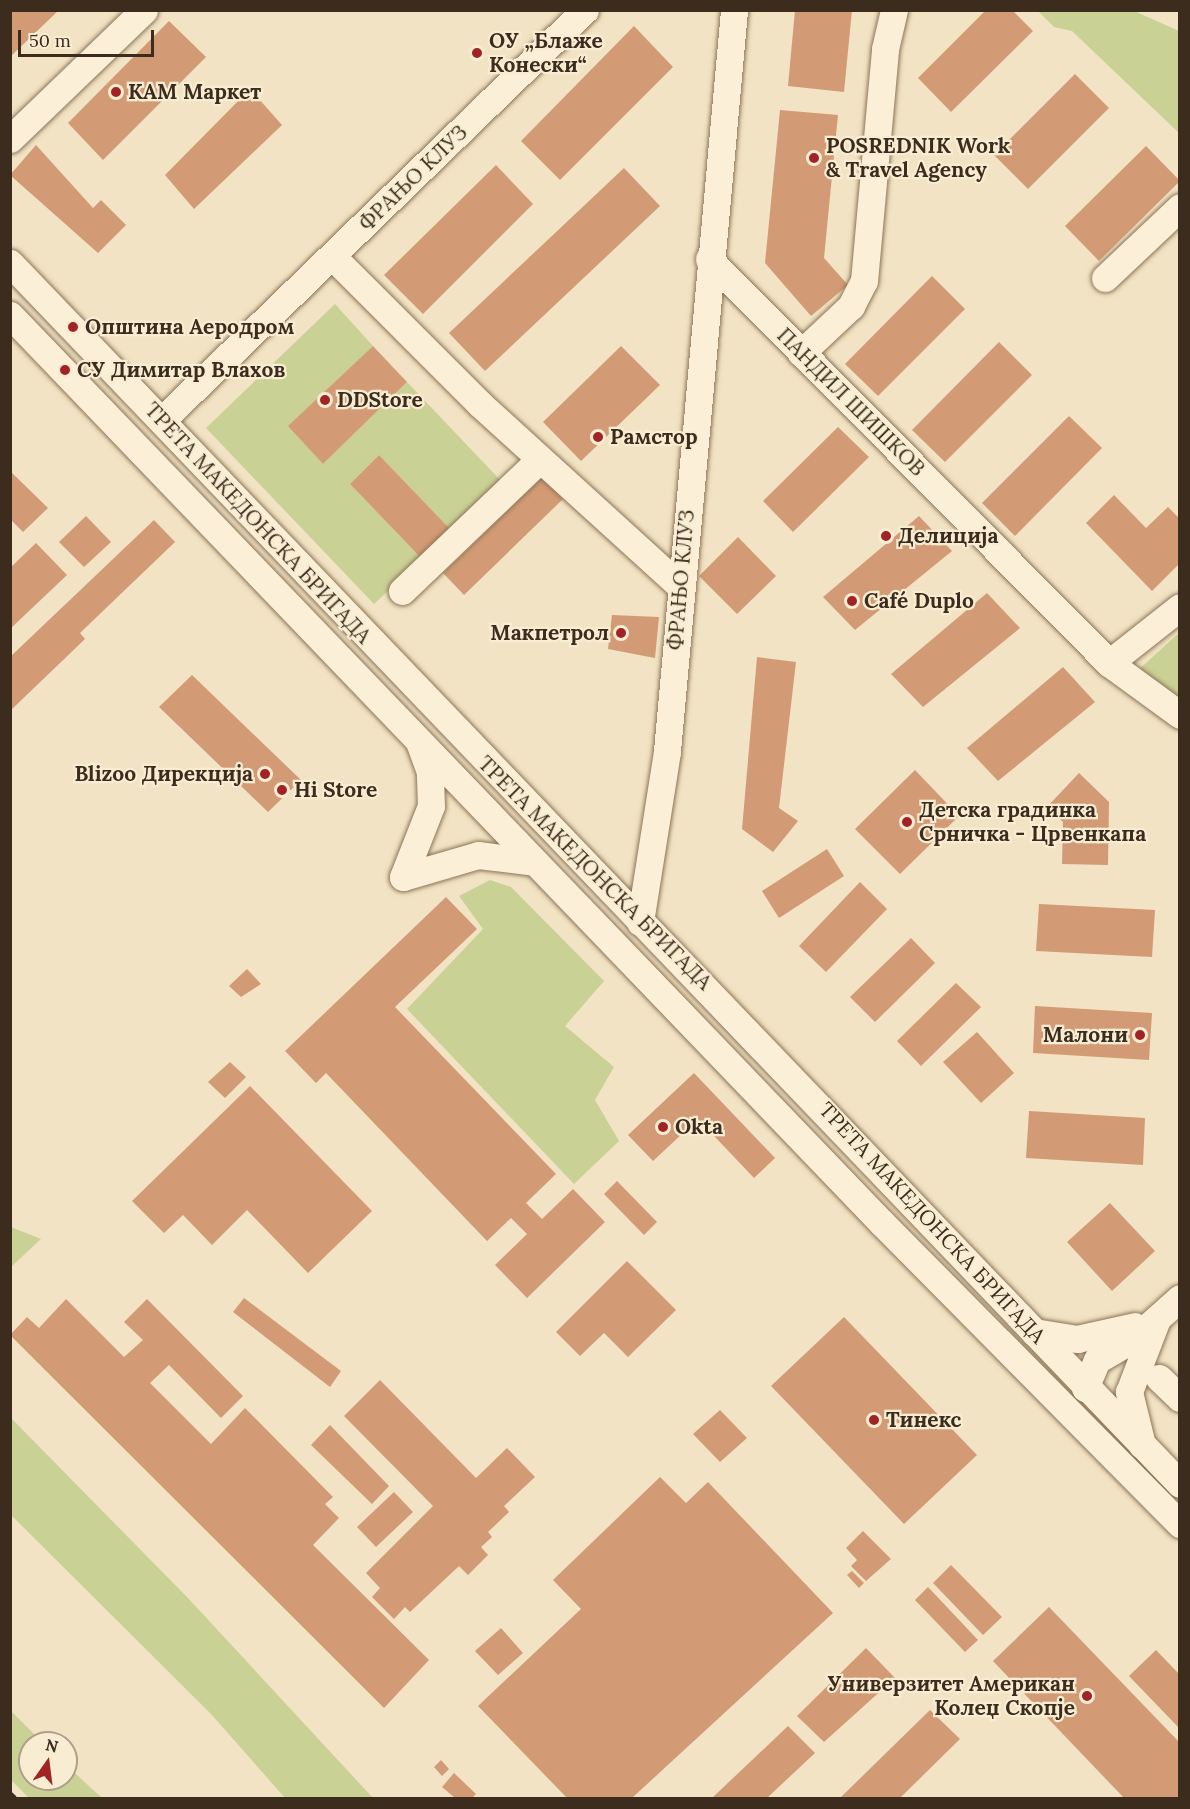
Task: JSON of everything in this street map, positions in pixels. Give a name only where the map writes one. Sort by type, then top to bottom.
[{"type":"street","name":"ФРАЊО КЛУЗ","points":[[162,420],[585,10]]},
{"type":"street","points":[[709,259],[734,10]]},
{"type":"street","points":[[801,353],[851,306],[864,282],[885,49],[894,10]]},
{"type":"street","points":[[10,139],[129,16]]},
{"type":"street","points":[[1106,278],[1179,207]]},
{"type":"street","points":[[332,256],[539,460],[679,585]]},
{"type":"street","name":"ФРАЊО КЛУЗ","points":[[643,911],[667,751],[679,585],[709,259]]},
{"type":"street","name":"ПАНДИЛ ШИШКОВ","points":[[709,259],[1109,663],[1178,714]]},
{"type":"street","name":"ТРЕТА МАКЕДОНСКА БРИГАДА","points":[[10,262],[643,911],[723,1001],[1085,1388],[1179,1484]]},
{"type":"street","name":"ТРЕТА МАКЕДОНСКА БРИГАДА","points":[[10,315],[413,730],[535,862],[1179,1524]]},
{"type":"street","points":[[402,591],[539,460]]},
{"type":"street","points":[[1109,663],[1179,608]]},
{"type":"street","points":[[413,730],[432,791],[403,877],[478,855],[535,862]]},
{"type":"street","points":[[1066,1410],[1085,1388],[1109,1374],[1135,1338],[1179,1298]]},
{"type":"street","points":[[1034,1332],[1098,1336],[1157,1318]]},
{"type":"street","points":[[1143,1448],[1129,1392],[1157,1318]]},
{"type":"street","points":[[1159,1378],[1179,1398]]},
{"type":"green space","points":[[1038,11],[1134,11],[1179,31],[1179,133],[1072,31],[1054,27]]},
{"type":"green space","points":[[335,304],[373,346],[289,426],[323,464],[407,382],[504,484],[450,529],[379,455],[350,484],[422,559],[374,604],[206,428]]},
{"type":"green space","points":[[1179,633],[1179,702],[1136,672]]},
{"type":"green space","points":[[490,880],[511,887],[604,981],[565,1026],[614,1067],[595,1100],[619,1141],[574,1184],[407,1009],[483,929],[459,896]]},
{"type":"green space","points":[[11,1227],[41,1239],[11,1267]]},
{"type":"green space","points":[[10,1417],[187,1597],[373,1798],[285,1798],[211,1714],[11,1515]]},
{"type":"green space","points":[[11,1711],[31,1731],[18,1731],[18,1787],[11,1780]]},
{"type":"green space","points":[[78,1776],[102,1798],[29,1798],[22,1791],[78,1791]]},
{"type":"building","points":[[10,10],[59,10],[10,57]]},
{"type":"building","points":[[795,10],[852,10],[844,92],[788,86]]},
{"type":"building","points":[[986,10],[1012,10],[1033,31],[951,112],[918,78]]},
{"type":"building","points":[[169,21],[206,57],[103,160],[68,123]]},
{"type":"building","points":[[634,26],[673,67],[560,180],[521,141]]},
{"type":"building","points":[[1075,74],[1109,108],[1028,189],[994,155]]},
{"type":"building","points":[[250,89],[282,125],[194,209],[165,175]]},
{"type":"building","points":[[780,110],[838,115],[824,258],[848,285],[811,316],[765,263]]},
{"type":"building","points":[[36,145],[93,208],[101,200],[126,225],[98,253],[10,175]]},
{"type":"building","points":[[1146,146],[1180,181],[1099,261],[1065,226]]},
{"type":"building","points":[[496,165],[533,204],[423,314],[384,275]]},
{"type":"building","points":[[624,168],[660,206],[485,371],[449,333]]},
{"type":"building","points":[[932,276],[965,309],[878,396],[845,364]]},
{"type":"building","points":[[999,342],[1032,375],[945,462],[912,430]]},
{"type":"building","points":[[373,346],[407,382],[323,464],[288,426]]},
{"type":"building","points":[[621,346],[660,385],[581,461],[543,422]]},
{"type":"building","points":[[1069,416],[1102,448],[1015,536],[982,503]]},
{"type":"building","points":[[838,427],[869,457],[793,532],[763,501]]},
{"type":"building","points":[[379,455],[450,529],[422,559],[350,484]]},
{"type":"building","points":[[10,471],[48,508],[23,532],[10,519]]},
{"type":"building","points":[[542,477],[563,499],[464,595],[443,573]]},
{"type":"building","points":[[1114,495],[1146,528],[1168,507],[1180,519],[1180,563],[1152,591],[1086,523]]},
{"type":"building","points":[[86,516],[111,542],[84,567],[59,542]]},
{"type":"building","points":[[919,516],[952,551],[855,630],[823,597]]},
{"type":"building","points":[[154,520],[175,542],[80,633],[85,639],[10,711],[10,657]]},
{"type":"building","points":[[738,537],[776,576],[737,614],[699,576]]},
{"type":"building","points":[[36,543],[67,575],[10,629],[10,568]]},
{"type":"building","points":[[987,593],[1020,628],[923,707],[891,674]]},
{"type":"building","points":[[612,615],[659,617],[655,658],[608,649]]},
{"type":"building","points":[[757,657],[796,662],[779,808],[798,821],[773,852],[742,829]]},
{"type":"building","points":[[1063,667],[1095,702],[998,781],[967,748]]},
{"type":"building","points":[[192,675],[301,780],[268,812],[159,707]]},
{"type":"building","name":"Детска градинка Срничка - Црвенкапа","points":[[915,770],[959,816],[900,874],[855,829]]},
{"type":"building","points":[[1079,773],[1109,802],[1108,865],[1062,864],[1063,822],[1047,807]]},
{"type":"building","points":[[827,849],[844,876],[779,918],[762,891]]},
{"type":"building","points":[[860,882],[887,909],[826,972],[799,946]]},
{"type":"building","points":[[446,897],[477,929],[395,1007],[556,1174],[526,1203],[542,1219],[573,1189],[605,1222],[527,1298],[495,1265],[527,1234],[511,1218],[487,1241],[326,1073],[316,1083],[285,1051]]},
{"type":"building","points":[[1039,904],[1155,910],[1152,957],[1036,951]]},
{"type":"building","points":[[911,938],[935,963],[875,1022],[850,997]]},
{"type":"building","points":[[247,969],[261,984],[241,997],[229,986]]},
{"type":"building","points":[[956,983],[981,1007],[921,1066],[897,1041]]},
{"type":"building","points":[[1035,1006],[1152,1013],[1149,1060],[1033,1053]]},
{"type":"building","points":[[977,1032],[1014,1073],[981,1103],[943,1062]]},
{"type":"building","points":[[230,1062],[246,1077],[225,1098],[208,1082]]},
{"type":"building","points":[[694,1073],[775,1158],[754,1178],[698,1119],[653,1161],[628,1135]]},
{"type":"building","points":[[250,1086],[372,1211],[308,1273],[247,1210],[212,1245],[183,1215],[164,1233],[132,1201]]},
{"type":"building","points":[[1029,1111],[1145,1118],[1143,1165],[1026,1158]]},
{"type":"building","points":[[617,1181],[657,1222],[644,1235],[604,1194]]},
{"type":"building","points":[[1110,1203],[1155,1251],[1112,1291],[1067,1242]]},
{"type":"building","points":[[627,1261],[676,1310],[628,1357],[604,1333],[580,1356],[556,1332]]},
{"type":"building","points":[[244,1298],[341,1371],[330,1387],[233,1312]]},
{"type":"building","points":[[66,1299],[124,1357],[143,1340],[124,1322],[147,1299],[243,1396],[221,1418],[169,1365],[150,1383],[211,1444],[245,1408],[333,1497],[325,1504],[339,1518],[313,1545],[429,1660],[384,1708],[10,1335],[27,1317],[39,1328]]},
{"type":"building","name":"Тинекс","points":[[844,1317],[977,1455],[904,1524],[771,1386]]},
{"type":"building","points":[[380,1380],[476,1478],[507,1448],[535,1477],[504,1506],[509,1512],[488,1532],[492,1537],[481,1547],[488,1555],[468,1575],[459,1566],[410,1612],[405,1607],[394,1619],[372,1597],[380,1588],[366,1573],[433,1506],[344,1416]]},
{"type":"building","points":[[720,1410],[747,1438],[720,1462],[693,1434]]},
{"type":"building","points":[[330,1425],[389,1486],[372,1504],[311,1445]]},
{"type":"building","points":[[660,1477],[686,1503],[708,1482],[833,1613],[632,1798],[567,1798],[478,1706],[581,1609],[553,1580]]},
{"type":"building","points":[[394,1492],[413,1512],[376,1547],[357,1527]]},
{"type":"building","points":[[863,1531],[891,1559],[866,1581],[851,1566],[857,1560],[846,1548]]},
{"type":"building","points":[[951,1565],[1002,1617],[983,1635],[933,1583]]},
{"type":"building","points":[[852,1571],[864,1583],[859,1588],[847,1575]]},
{"type":"building","points":[[928,1587],[978,1640],[965,1652],[915,1600]]},
{"type":"building","points":[[1049,1607],[1180,1743],[1180,1798],[1124,1798],[993,1661]]},
{"type":"building","points":[[501,1628],[523,1653],[498,1675],[475,1651]]},
{"type":"building","points":[[866,1648],[895,1678],[824,1742],[797,1716]]},
{"type":"building","points":[[1156,1650],[1180,1675],[1180,1729],[1129,1676]]},
{"type":"building","points":[[930,1710],[960,1739],[900,1798],[840,1798]]},
{"type":"building","points":[[788,1726],[815,1753],[767,1798],[712,1798]]},
{"type":"building","points":[[441,1760],[449,1769],[442,1776],[434,1767]]},
{"type":"building","points":[[454,1773],[476,1794],[472,1798],[455,1798],[442,1787]]},
{"type":"railway","points":[[10,1793],[15,1798]]},
{"type":"place","name":"ОУ „Блаже Конески“","points":[[477,53]]},
{"type":"place","name":"КАМ Маркет","points":[[116,92]]},
{"type":"place","name":"POSREDNIK Work & Travel Agency","points":[[814,158]]},
{"type":"place","name":"Општина Аеродром","points":[[73,327]]},
{"type":"place","name":"СУ Димитар Влахов","points":[[65,370]]},
{"type":"place","name":"DDStore","points":[[325,400]]},
{"type":"place","name":"Рамстор","points":[[598,437]]},
{"type":"place","name":"Делиција","points":[[886,536]]},
{"type":"place","name":"Café Duplo","points":[[852,601]]},
{"type":"place","name":"Макпетрол","points":[[621,633]]},
{"type":"place","name":"Blizoo Дирекција","points":[[265,774]]},
{"type":"place","name":"Hi Store","points":[[282,790]]},
{"type":"place","name":"Детска градинка Срничка - Црвенкапа","points":[[907,822]]},
{"type":"place","name":"Малони","points":[[1140,1035]]},
{"type":"place","name":"Okta","points":[[663,1127]]},
{"type":"place","name":"Тинекс","points":[[874,1420]]},
{"type":"place","name":"Универзитет Американ Колеџ Скопје","points":[[1087,1696]]}]
